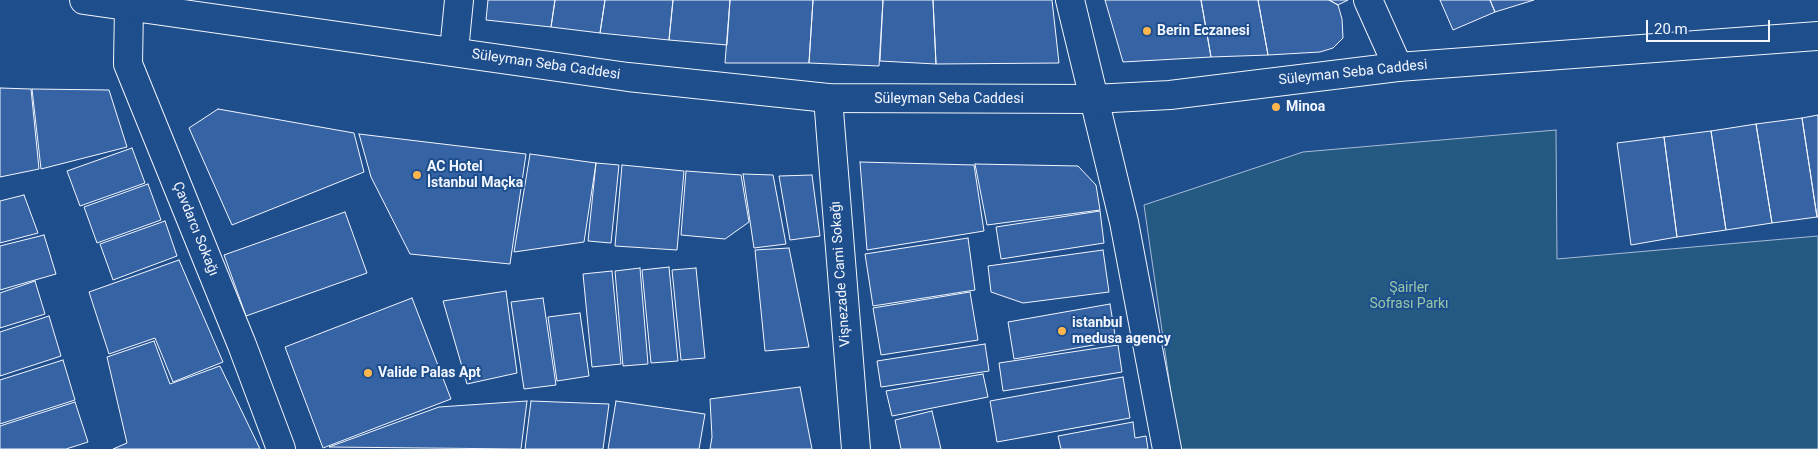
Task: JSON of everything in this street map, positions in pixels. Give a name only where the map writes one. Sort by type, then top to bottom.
[{"type":"main road","name":"Süleyman Seba Caddesi","points":[[84,0],[628,77],[828,98],[1094,99],[1170,95],[1398,67],[1818,36]]},
{"type":"main road","points":[[454,51],[459,0]]},
{"type":"main road","points":[[1070,0],[1124,222],[1168,449]]},
{"type":"main road","points":[[1368,0],[1398,67]]},
{"type":"main road","name":"Çavdarcı Sokağı","points":[[129,6],[128,64],[242,345],[281,449]]},
{"type":"main road","name":"Vişnezade Cami Sokağı","points":[[828,98],[856,449]]},
{"type":"green space","name":"Şairler Sofrası Parkı","points":[[1556,130],[1557,259],[1818,236],[1818,449],[1179,449],[1144,205],[1303,152]]},
{"type":"building","points":[[488,0],[555,0],[551,27],[486,20]]},
{"type":"building","points":[[555,0],[605,0],[600,33],[551,27]]},
{"type":"building","points":[[605,0],[673,0],[669,40],[600,33]]},
{"type":"building","points":[[673,0],[730,0],[727,45],[669,40]]},
{"type":"building","points":[[730,0],[813,0],[809,63],[725,63]]},
{"type":"building","points":[[813,0],[883,0],[879,66],[809,63]]},
{"type":"building","points":[[883,0],[933,0],[936,64],[880,61]]},
{"type":"building","points":[[933,0],[1052,0],[1059,63],[936,64]]},
{"type":"building","points":[[1105,0],[1201,0],[1211,57],[1123,62]]},
{"type":"building","points":[[1201,0],[1258,0],[1268,55],[1211,57]]},
{"type":"building","points":[[1258,0],[1329,0],[1338,5],[1342,19],[1343,38],[1333,48],[1320,52],[1268,55]]},
{"type":"building","points":[[1329,0],[1348,0],[1338,5]]},
{"type":"building","points":[[1440,0],[1490,0],[1495,12],[1453,30]]},
{"type":"building","points":[[1490,0],[1534,0],[1495,12]]},
{"type":"building","points":[[0,88],[31,89],[39,169],[0,177]]},
{"type":"building","points":[[32,89],[109,90],[127,147],[41,169]]},
{"type":"building","points":[[218,109],[354,133],[364,172],[232,225],[189,128]]},
{"type":"building","points":[[1818,115],[1818,217],[1817,217],[1802,118]]},
{"type":"building","points":[[1802,118],[1817,217],[1772,223],[1756,124]]},
{"type":"building","points":[[1756,124],[1772,223],[1726,230],[1711,131]]},
{"type":"building","points":[[1711,131],[1726,230],[1677,237],[1664,137]]},
{"type":"building","points":[[359,134],[526,154],[510,264],[410,254],[371,177]]},
{"type":"building","points":[[1664,137],[1677,237],[1631,245],[1617,143]]},
{"type":"building","points":[[132,148],[145,183],[80,206],[67,171]]},
{"type":"building","points":[[530,154],[596,163],[584,242],[514,252]]},
{"type":"building","points":[[860,162],[974,165],[984,231],[867,250]]},
{"type":"building","points":[[596,163],[619,165],[611,243],[588,241]]},
{"type":"building","points":[[975,164],[1078,166],[1096,185],[1100,210],[987,225]]},
{"type":"building","points":[[622,165],[684,171],[677,250],[615,246]]},
{"type":"building","points":[[686,171],[741,175],[749,222],[725,239],[681,235]]},
{"type":"building","points":[[743,174],[773,175],[786,244],[754,248]]},
{"type":"building","points":[[812,175],[820,236],[790,240],[779,176]]},
{"type":"building","points":[[148,184],[161,220],[97,243],[84,207]]},
{"type":"building","points":[[24,195],[38,233],[0,243],[0,201]]},
{"type":"building","points":[[1100,211],[1104,243],[1001,259],[996,227]]},
{"type":"building","points":[[345,212],[367,273],[246,316],[224,255]]},
{"type":"building","points":[[165,221],[177,256],[113,280],[100,244]]},
{"type":"building","points":[[44,235],[56,274],[0,290],[0,246]]},
{"type":"building","points":[[968,238],[975,290],[873,306],[865,254]]},
{"type":"building","points":[[789,248],[809,347],[765,351],[755,250]]},
{"type":"building","points":[[1103,250],[1109,292],[1023,303],[991,292],[988,266]]},
{"type":"building","points":[[179,260],[223,362],[173,382],[155,338],[109,354],[89,292]]},
{"type":"building","points":[[669,267],[678,361],[651,363],[642,270]]},
{"type":"building","points":[[640,268],[648,364],[623,366],[615,271]]},
{"type":"building","points":[[696,268],[705,358],[681,360],[672,270]]},
{"type":"building","points":[[612,271],[621,364],[592,367],[583,274]]},
{"type":"building","points":[[35,281],[45,314],[0,328],[0,293]]},
{"type":"building","points":[[506,291],[517,373],[467,384],[443,301]]},
{"type":"building","points":[[970,292],[978,340],[881,355],[873,308]]},
{"type":"building","name":"Valide Palas Apt","points":[[412,298],[451,399],[323,448],[285,347]]},
{"type":"building","points":[[543,298],[556,385],[524,389],[511,302]]},
{"type":"building","name":"istanbul medusa agency","points":[[1110,304],[1116,341],[1014,359],[1008,322]]},
{"type":"building","points":[[580,313],[589,376],[557,381],[548,317]]},
{"type":"building","points":[[49,316],[61,356],[0,376],[0,332]]},
{"type":"building","points":[[154,341],[170,384],[220,366],[260,449],[113,449],[127,443],[107,357]]},
{"type":"building","points":[[985,344],[989,371],[881,387],[877,361]]},
{"type":"building","points":[[1118,345],[1122,372],[1003,391],[999,363]]},
{"type":"building","points":[[63,360],[75,400],[0,424],[0,380]]},
{"type":"building","points":[[983,374],[988,397],[892,416],[886,391]]},
{"type":"building","points":[[1123,377],[1130,418],[997,442],[990,401]]},
{"type":"building","points":[[800,387],[812,449],[710,449],[712,437],[710,399]]},
{"type":"building","points":[[527,401],[521,449],[329,447],[439,407]]},
{"type":"building","points":[[531,401],[609,404],[603,449],[525,449]]},
{"type":"building","points":[[616,401],[705,414],[699,449],[608,449]]},
{"type":"building","points":[[75,402],[88,442],[66,449],[0,449],[0,426]]},
{"type":"building","points":[[932,411],[941,449],[901,449],[895,420]]},
{"type":"building","points":[[1133,422],[1135,438],[1146,436],[1148,449],[1061,449],[1058,436]]},
{"type":"place","name":"Berin Eczanesi","points":[[1147,31]]},
{"type":"place","name":"Minoa","points":[[1276,107]]},
{"type":"place","name":"AC Hotel İstanbul Maçka","points":[[417,175]]},
{"type":"place","name":"istanbul medusa agency","points":[[1062,331]]},
{"type":"place","name":"Valide Palas Apt","points":[[368,373]]}]
